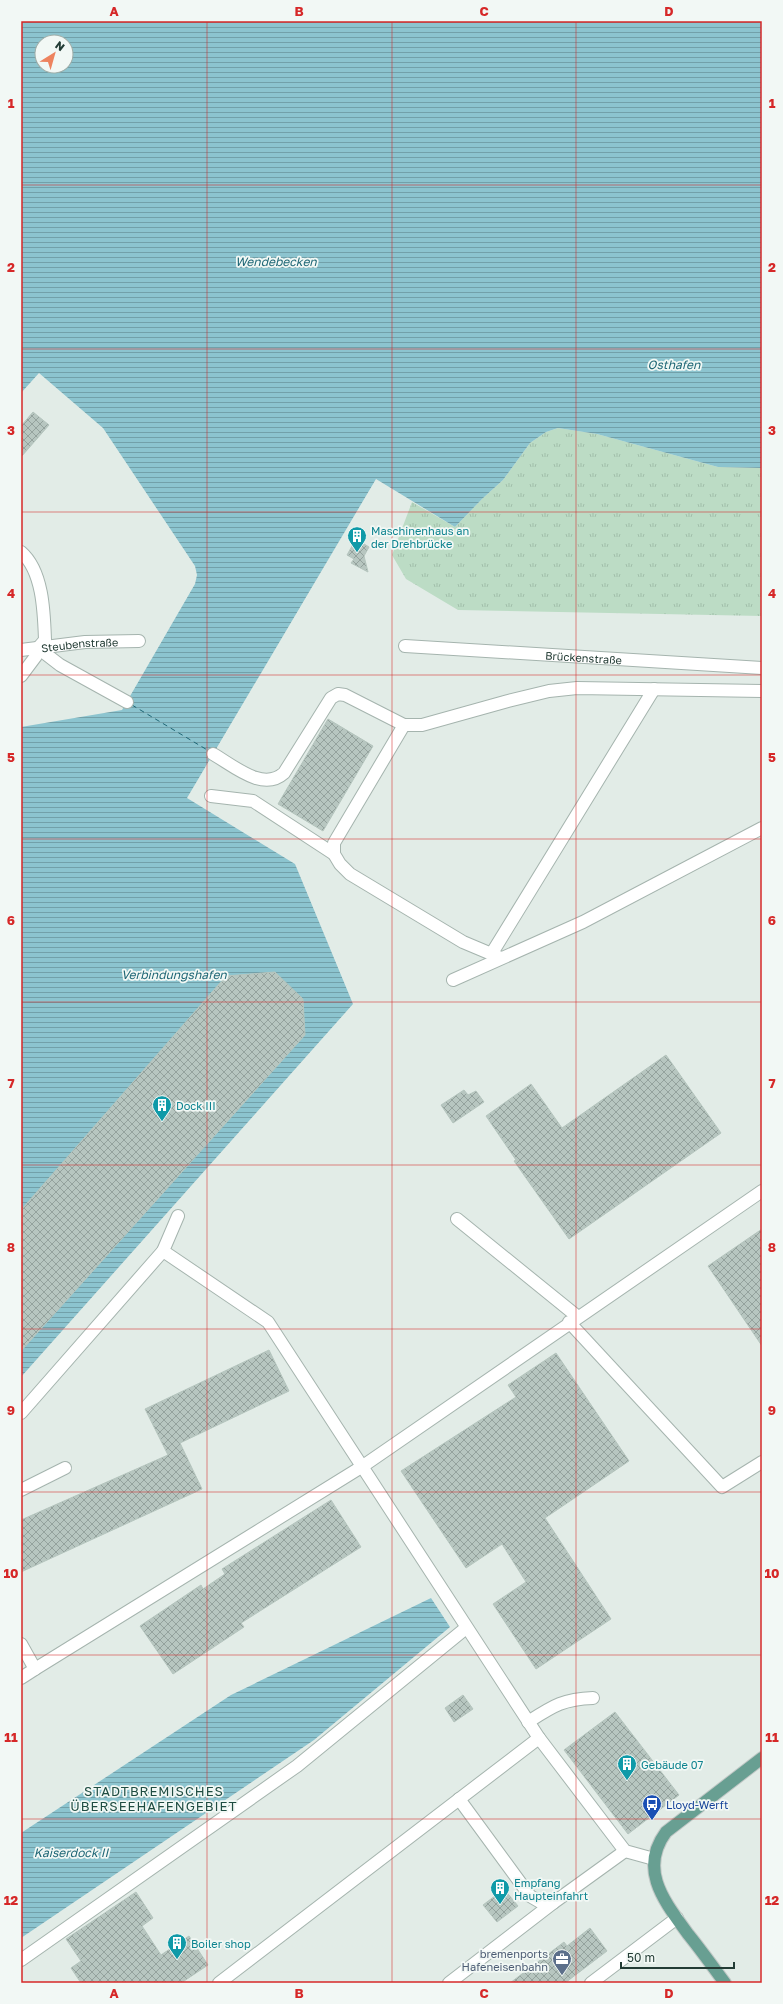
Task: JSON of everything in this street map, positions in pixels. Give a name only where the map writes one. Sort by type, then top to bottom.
[{"type":"main road","points":[[725,1983],[677,1918],[658,1889],[655,1877],[654,1859],[658,1845],[666,1832],[762,1758]]},
{"type":"street","points":[[21,552],[33,566],[39,585],[45,640],[38,648],[36,656],[21,676]]},
{"type":"street","name":"Steubenstraße","points":[[21,650],[85,642],[139,641]]},
{"type":"street","name":"Brückenstraße","points":[[405,646],[762,668]]},
{"type":"street","points":[[38,648],[60,665],[127,702]]},
{"type":"street","points":[[214,754],[258,779],[269,781],[278,779],[284,773],[331,698],[338,694],[344,695],[404,725],[422,725],[549,691],[577,688],[762,691]]},
{"type":"street","points":[[496,956],[654,689]]},
{"type":"street","points":[[334,854],[334,843],[404,725]]},
{"type":"street","points":[[211,796],[253,801],[334,854],[340,864],[350,874],[463,942],[496,956]]},
{"type":"street","points":[[453,980],[496,956],[583,922],[762,828]]},
{"type":"street","points":[[21,1678],[362,1466],[762,1191]]},
{"type":"street","points":[[21,1413],[163,1251],[178,1216]]},
{"type":"street","points":[[457,1219],[574,1320],[722,1487],[762,1462]]},
{"type":"street","points":[[163,1251],[268,1322],[539,1738],[625,1851],[654,1859]]},
{"type":"street","points":[[21,1490],[65,1468]]},
{"type":"street","points":[[21,1960],[297,1766],[466,1628]]},
{"type":"street","points":[[21,1644],[35,1669]]},
{"type":"street","points":[[528,1722],[554,1705],[573,1699],[593,1698]]},
{"type":"street","points":[[219,1983],[539,1738]]},
{"type":"street","points":[[460,1799],[530,1896],[542,1903],[553,1903]]},
{"type":"street","points":[[449,1983],[553,1903],[625,1851]]},
{"type":"street","points":[[591,1983],[677,1918]]},
{"type":"green space","points":[[558,428],[597,434],[718,467],[762,468],[762,616],[458,610],[406,579],[392,555],[412,502],[455,527],[503,480],[530,443],[546,432]]},
{"type":"water","points":[[21,21],[762,21],[762,468],[718,467],[597,434],[558,428],[546,432],[530,443],[503,480],[455,527],[376,479],[187,798],[295,864],[353,1004],[21,1377],[21,727],[122,710],[195,584],[197,575],[195,566],[103,428],[39,373],[21,393]]},
{"type":"water","name":"Kaiserdock II","points":[[431,1598],[450,1627],[314,1740],[21,1938],[21,1833],[231,1695]]},
{"type":"building","points":[[33,412],[49,425],[21,457],[21,426]]},
{"type":"building","name":"Maschinenhaus an der Drehbrücke","points":[[356,539],[369,547],[364,556],[368,572],[351,563],[354,559],[347,555]]},
{"type":"building","points":[[328,719],[373,746],[323,831],[278,804]]},
{"type":"building","name":"Dock III","points":[[275,972],[303,999],[305,1035],[21,1351],[21,1210],[226,976]]},
{"type":"building","points":[[666,1055],[721,1133],[569,1239],[514,1161],[516,1160],[486,1116],[531,1084],[562,1128]]},
{"type":"building","points":[[464,1090],[468,1095],[476,1091],[484,1102],[453,1123],[441,1105]]},
{"type":"building","points":[[762,1229],[762,1346],[708,1266]]},
{"type":"building","points":[[269,1350],[289,1391],[180,1443],[202,1489],[21,1572],[21,1520],[168,1455],[145,1409]]},
{"type":"building","points":[[556,1353],[629,1461],[545,1518],[611,1619],[536,1669],[493,1604],[526,1582],[502,1544],[466,1568],[401,1471],[516,1397],[508,1385]]},
{"type":"building","points":[[331,1500],[361,1547],[241,1623],[244,1627],[173,1674],[140,1626],[201,1585],[203,1589],[225,1574],[222,1569]]},
{"type":"building","points":[[463,1695],[473,1709],[454,1722],[445,1708]]},
{"type":"building","name":"Gebäude 07","points":[[615,1712],[679,1795],[628,1834],[564,1750]]},
{"type":"building","name":"Empfang Haupteinfahrt","points":[[504,1889],[518,1906],[497,1922],[483,1905]]},
{"type":"building","points":[[136,1892],[153,1918],[142,1926],[161,1955],[189,1936],[208,1965],[181,1983],[81,1983],[71,1968],[81,1961],[66,1939]]},
{"type":"building","points":[[590,1928],[607,1951],[565,1983],[510,1983],[564,1942],[567,1946]]},
{"type":"ferry route","points":[[132,705],[209,751]]},
{"type":"place","name":"Maschinenhaus an der Drehbrücke","points":[[357,553]]},
{"type":"place","name":"Dock III","points":[[162,1122]]},
{"type":"place","name":"Gebäude 07","points":[[627,1781]]},
{"type":"place","name":"Lloyd-Werft","points":[[652,1821]]},
{"type":"place","name":"Empfang Haupteinfahrt","points":[[500,1905]]},
{"type":"place","name":"Boiler shop","points":[[177,1960]]},
{"type":"place","name":"bremenports Hafeneisenbahn","points":[[562,1976]]},
{"type":"district","name":"STADTBREMISCHES ÜBERSEEHAFENGEBIET","points":[[154,1798]]},
{"type":"water label","name":"Wendebecken","points":[[276,261]]},
{"type":"water label","name":"Osthafen","points":[[674,364]]},
{"type":"water label","name":"Verbindungshafen","points":[[174,974]]}]
